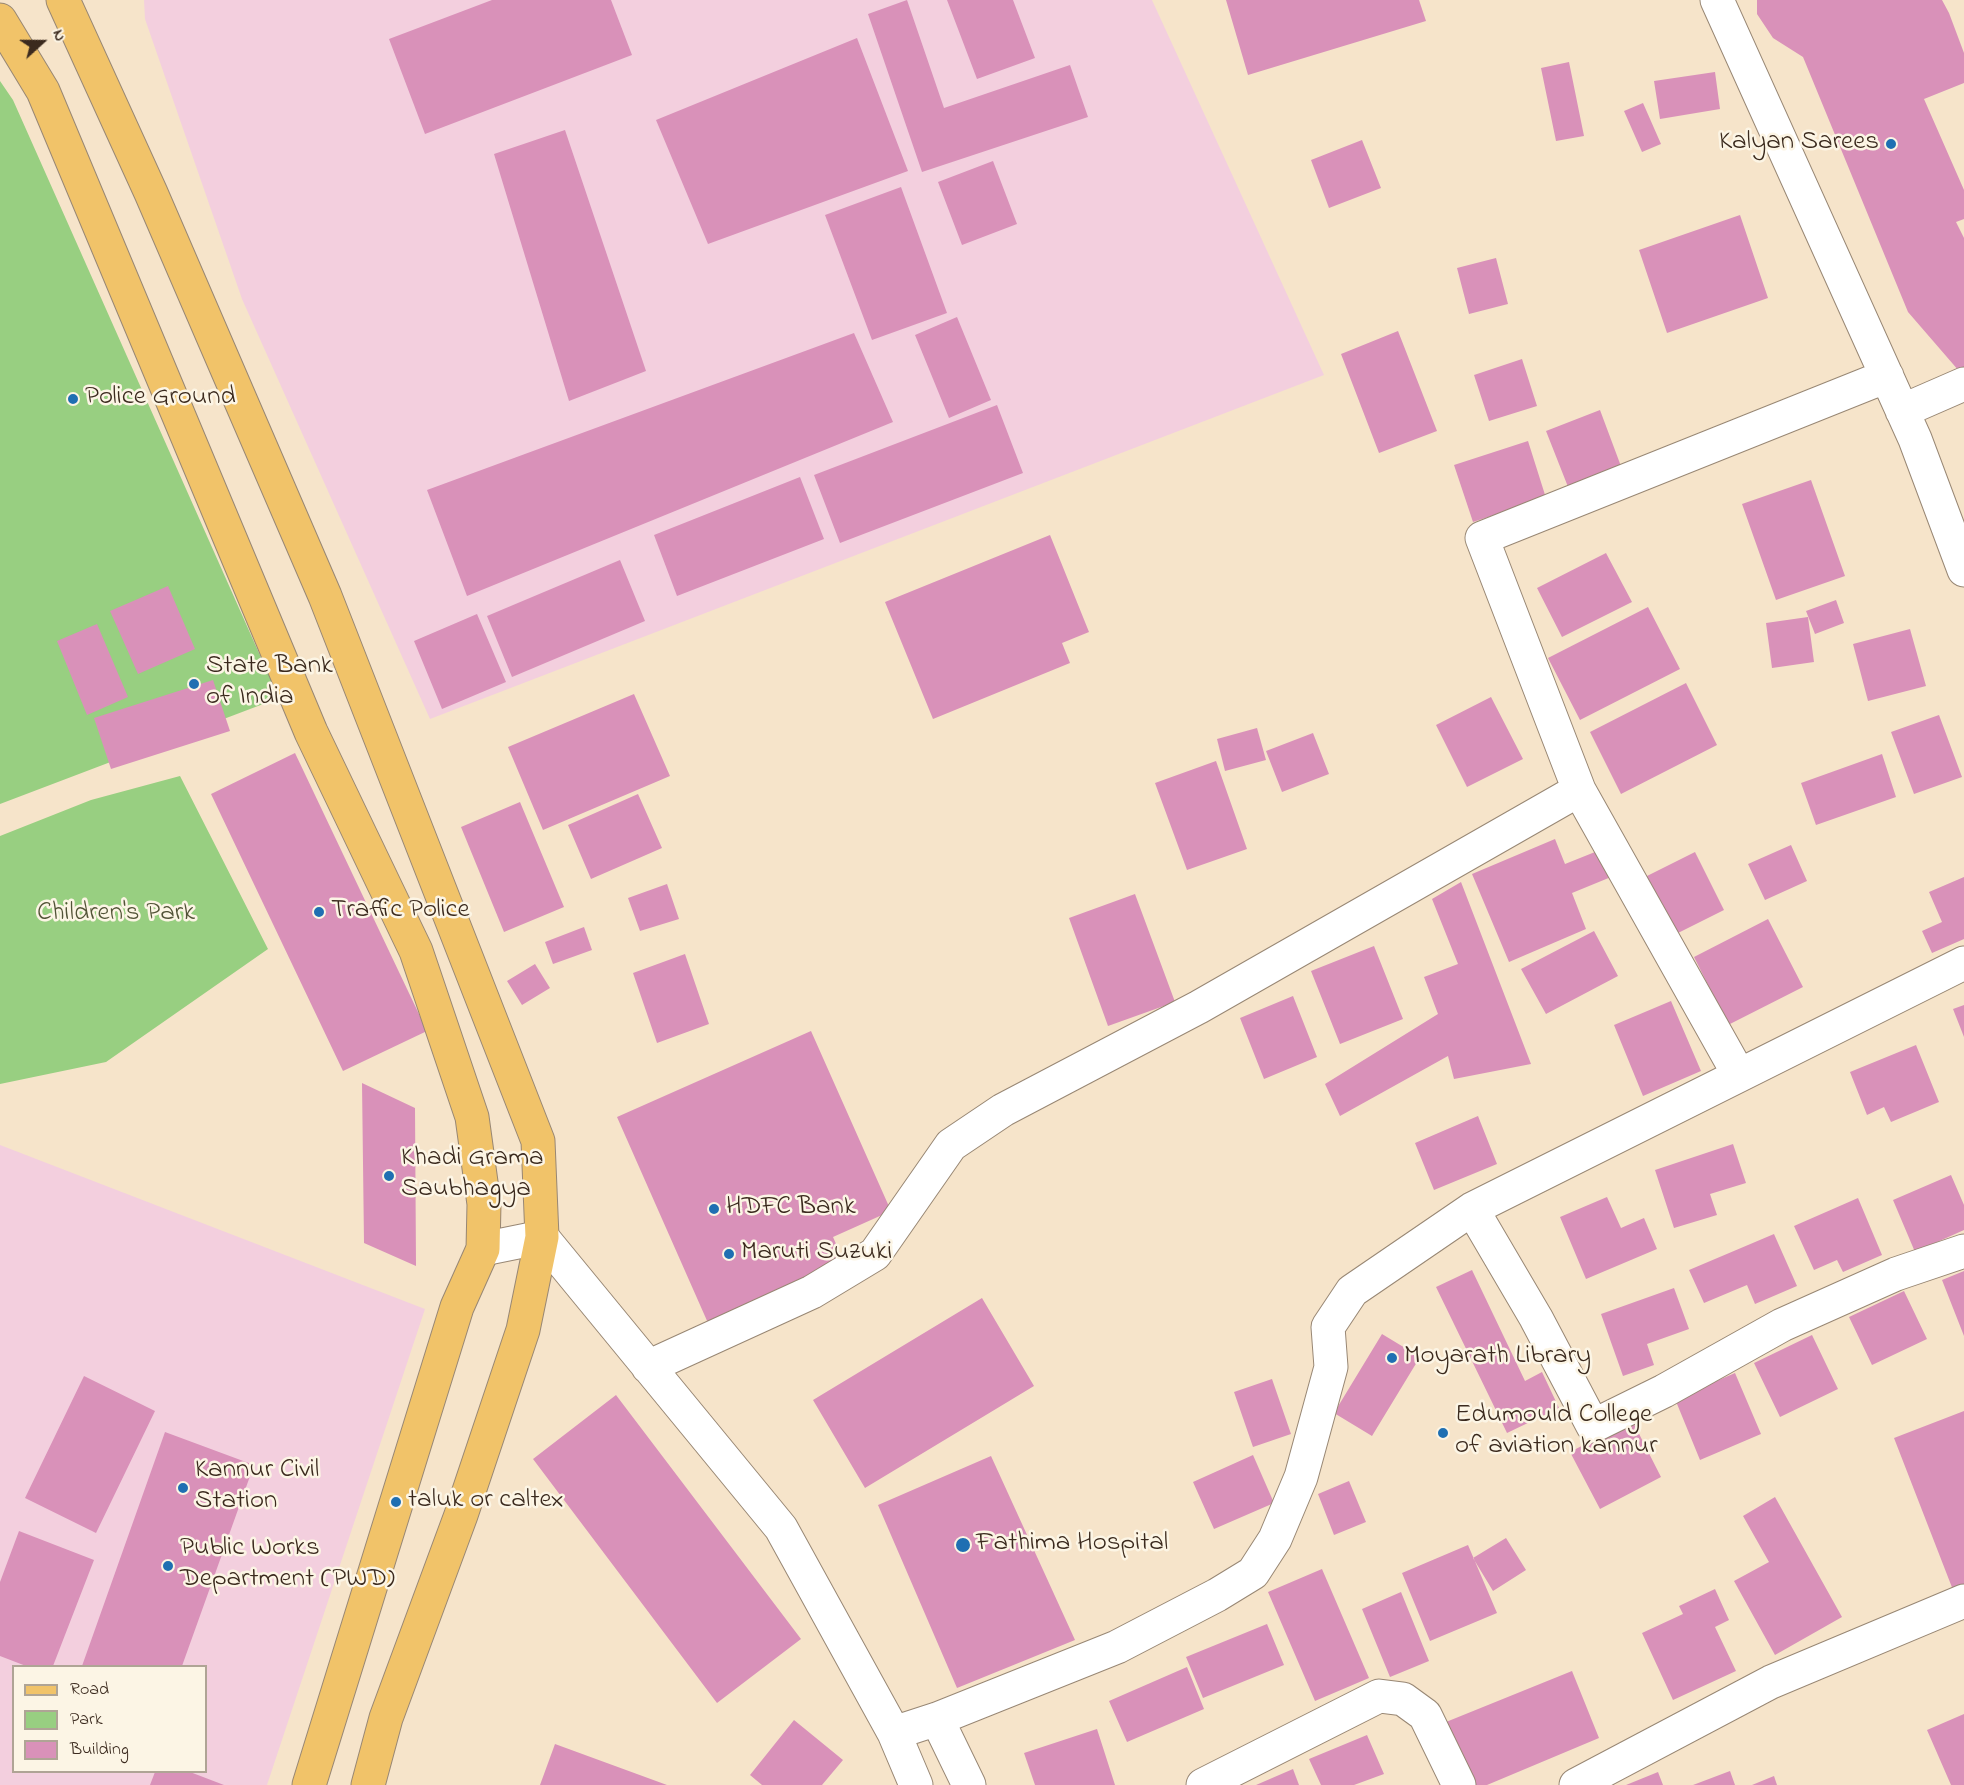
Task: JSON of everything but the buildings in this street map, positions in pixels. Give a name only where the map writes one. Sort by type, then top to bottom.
[{"type":"main road","points":[[63,0],[151,193],[326,596],[538,1141],[542,1237],[523,1330],[461,1515],[386,1718],[368,1785]]},
{"type":"main road","points":[[0,20],[44,91],[311,732],[416,951],[472,1117],[484,1204],[483,1249],[457,1307],[309,1785]]},
{"type":"street","points":[[1717,0],[1887,376],[1964,570]]},
{"type":"street","points":[[1740,1075],[1579,790],[1482,538],[1887,376]]},
{"type":"street","points":[[1902,411],[1964,384]]},
{"type":"street","points":[[648,1367],[812,1292],[875,1254],[951,1145],[1003,1110],[1199,1007],[1579,790]]},
{"type":"street","points":[[894,1733],[937,1719],[1117,1647],[1217,1595],[1253,1573],[1275,1539],[1301,1477],[1331,1367],[1328,1327],[1352,1291],[1472,1209],[1964,963]]},
{"type":"street","points":[[1472,1209],[1536,1318],[1593,1425],[1664,1391],[1782,1325],[1896,1274],[1964,1251]]},
{"type":"street","points":[[483,1249],[542,1237],[781,1528],[894,1733],[916,1785]]},
{"type":"street","points":[[1576,1785],[1771,1682],[1964,1601]]},
{"type":"street","points":[[1203,1785],[1379,1696],[1403,1699],[1425,1715],[1459,1785]]},
{"type":"street","points":[[937,1719],[969,1785]]},
{"type":"shaded area","points":[[144,0],[1152,0],[1324,375],[430,719],[242,299],[145,19]]},
{"type":"shaded area","name":"Kannur Civil Station","points":[[0,1145],[425,1309],[267,1785],[0,1785]]},
{"type":"green space","name":"Police Ground","points":[[0,81],[13,100],[279,698],[0,804]]},
{"type":"green space","name":"Children's Park","points":[[180,776],[268,949],[106,1062],[0,1084],[0,836],[91,800]]},
{"type":"place","name":"Kalyan Sarees","points":[[1891,144]]},
{"type":"place","name":"Police Ground","points":[[73,399]]},
{"type":"place","name":"State Bank of India","points":[[194,684]]},
{"type":"place","name":"Traffic Police","points":[[319,912]]},
{"type":"place","name":"Khadi Grama Saubhagya","points":[[389,1176]]},
{"type":"place","name":"HDFC Bank","points":[[714,1209]]},
{"type":"place","name":"Maruti Suzuki","points":[[729,1254]]},
{"type":"place","name":"Moyarath Library","points":[[1392,1358]]},
{"type":"place","name":"Edumould College of aviation kannur","points":[[1443,1433]]},
{"type":"place","name":"Kannur Civil Station","points":[[183,1488]]},
{"type":"place","name":"taluk or caltex","points":[[396,1502]]},
{"type":"place","name":"Fathima Hospital","points":[[963,1545]]},
{"type":"place","name":"Public Works Department (PWD)","points":[[168,1566]]}]
